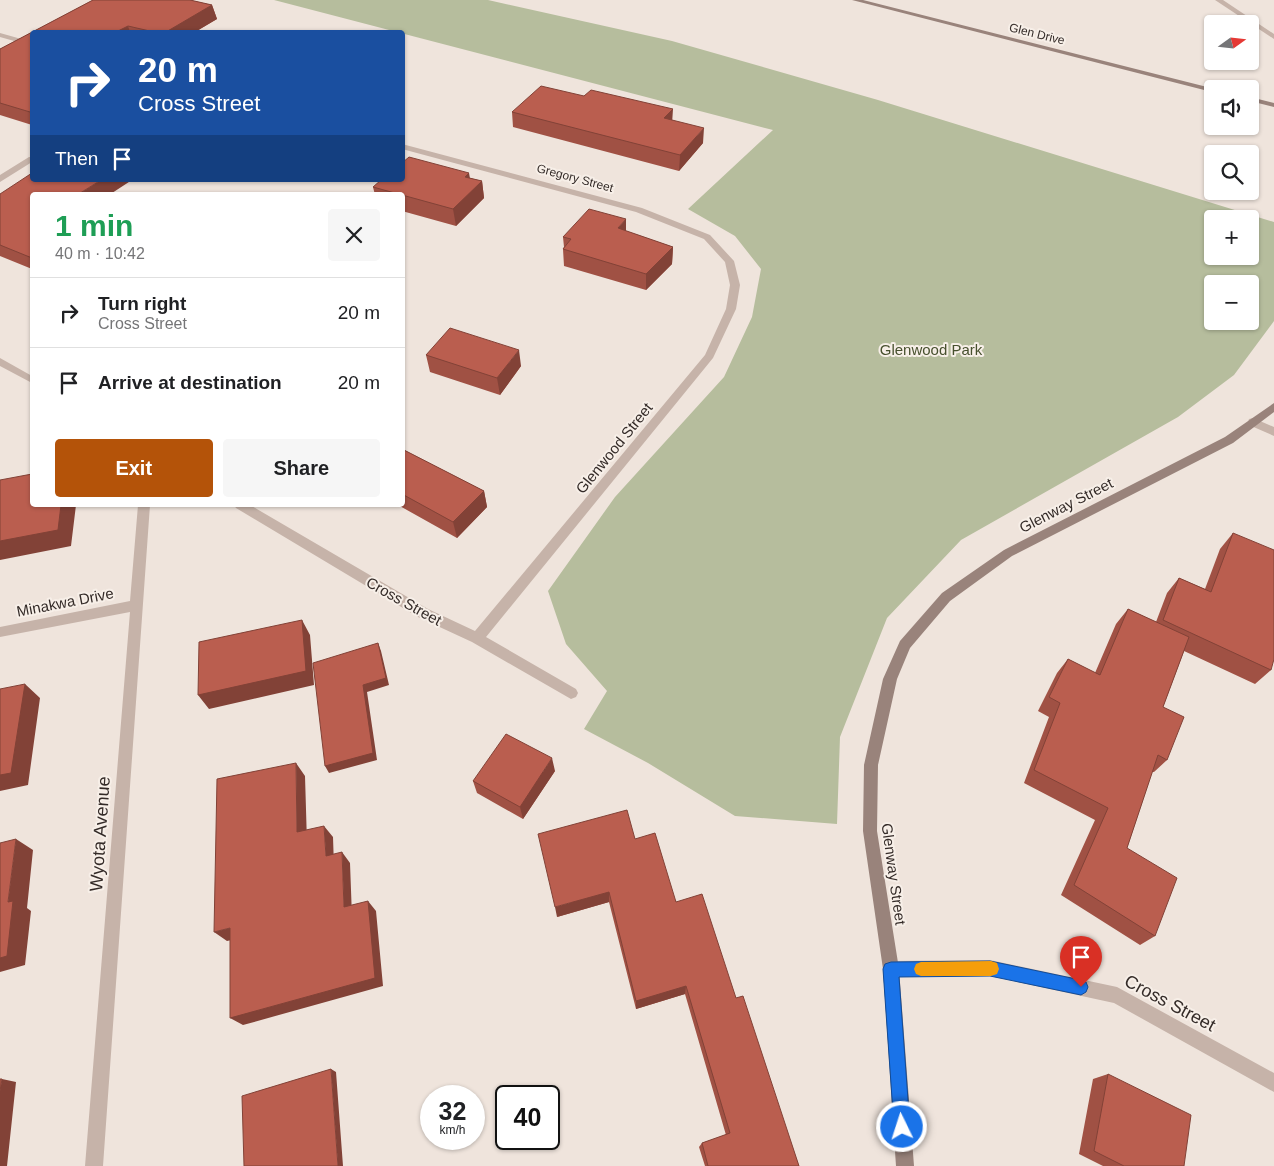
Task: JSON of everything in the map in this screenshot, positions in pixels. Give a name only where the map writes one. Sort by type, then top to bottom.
[{"type":"street","name":"Glen Drive","points":[[855,0],[1204,88]]},
{"type":"street","points":[[1218,0],[1274,37]]},
{"type":"street","points":[[0,35],[30,43]]},
{"type":"street","points":[[1259,101],[1274,105]]},
{"type":"street","name":"Gregory Street","points":[[405,147],[639,210],[706,237],[729,261]]},
{"type":"street","points":[[0,179],[30,160]]},
{"type":"street","name":"Glenwood Street","points":[[477,638],[709,356],[731,309],[735,285],[729,261]]},
{"type":"street","points":[[0,361],[30,379]]},
{"type":"street","name":"Glenway Street","points":[[905,1166],[891,969],[870,831],[871,765],[890,679],[905,645],[946,597],[1008,553],[1229,440],[1274,407]]},
{"type":"street","points":[[1253,422],[1274,432]]},
{"type":"street","name":"Wyota Avenue","points":[[94,1166],[144,507]]},
{"type":"street","name":"Cross Street","points":[[243,507],[423,614],[477,638],[571,693]]},
{"type":"street","name":"Minakwa Drive","points":[[0,632],[136,605]]},
{"type":"street","name":"Cross Street","points":[[891,969],[990,968],[1117,995],[1274,1083]]},
{"type":"green space","name":"Glenwood Park","points":[[274,0],[488,0],[672,41],[878,100],[1235,210],[1204,210],[1204,265],[1259,265],[1259,217],[1274,222],[1274,321],[1234,375],[1178,417],[961,540],[887,618],[840,737],[837,824],[735,816],[648,763],[584,729],[607,691],[566,644],[548,591],[615,497],[724,377],[752,317],[761,269],[735,236],[688,209],[773,130],[405,34],[405,30],[389,30]]},
{"type":"building","points":[[93,0],[190,0],[212,5],[169,30],[145,30],[128,26],[120,30],[36,30]]},
{"type":"building","points":[[30,33],[30,112],[0,103],[0,49]]},
{"type":"building","points":[[541,86],[584,96],[591,90],[673,109],[664,118],[704,128],[680,155],[512,112]]},
{"type":"building","points":[[409,157],[469,173],[465,177],[482,181],[453,209],[405,196],[405,192],[391,192],[373,187],[379,182],[405,182],[405,160]]},
{"type":"building","points":[[30,174],[30,182],[98,182],[82,192],[30,192],[30,257],[0,245],[0,194]]},
{"type":"building","points":[[589,209],[626,219],[618,228],[673,247],[646,274],[563,249],[571,239],[563,237]]},
{"type":"building","points":[[450,328],[519,350],[497,378],[426,355]]},
{"type":"building","points":[[405,451],[484,491],[453,522],[405,496]]},
{"type":"building","points":[[30,474],[30,507],[61,507],[58,530],[0,541],[0,480]]},
{"type":"building","points":[[1233,533],[1274,550],[1274,659],[1271,670],[1163,620],[1179,578],[1211,592]]},
{"type":"building","points":[[1128,609],[1189,637],[1163,707],[1184,717],[1167,760],[1158,755],[1127,848],[1177,878],[1155,936],[1074,885],[1108,808],[1034,770],[1060,703],[1049,697],[1068,659],[1100,675]]},
{"type":"building","points":[[302,620],[306,671],[198,695],[199,642]]},
{"type":"building","points":[[378,643],[386,678],[363,685],[373,753],[325,766],[313,663]]},
{"type":"building","points":[[25,684],[11,773],[0,775],[0,689]]},
{"type":"building","points":[[506,734],[552,758],[520,807],[473,781]]},
{"type":"building","points":[[296,763],[297,832],[324,826],[326,856],[342,852],[344,907],[368,901],[375,978],[230,1018],[230,928],[214,932],[217,779]]},
{"type":"building","points":[[627,810],[635,839],[655,833],[676,902],[702,894],[736,998],[743,996],[799,1166],[708,1166],[702,1143],[730,1133],[686,986],[636,1001],[609,892],[555,907],[538,834]]},
{"type":"building","points":[[16,839],[8,902],[13,901],[7,956],[0,958],[0,843]]},
{"type":"building","points":[[331,1069],[338,1166],[244,1166],[242,1096]]},
{"type":"building","points":[[1108,1074],[1191,1115],[1184,1166],[1124,1166],[1094,1151]]},
{"type":"slow traffic","points":[[921,969],[991,969]]},
{"type":"route","points":[[902,1127],[891,969],[990,968],[1081,987]]}]
